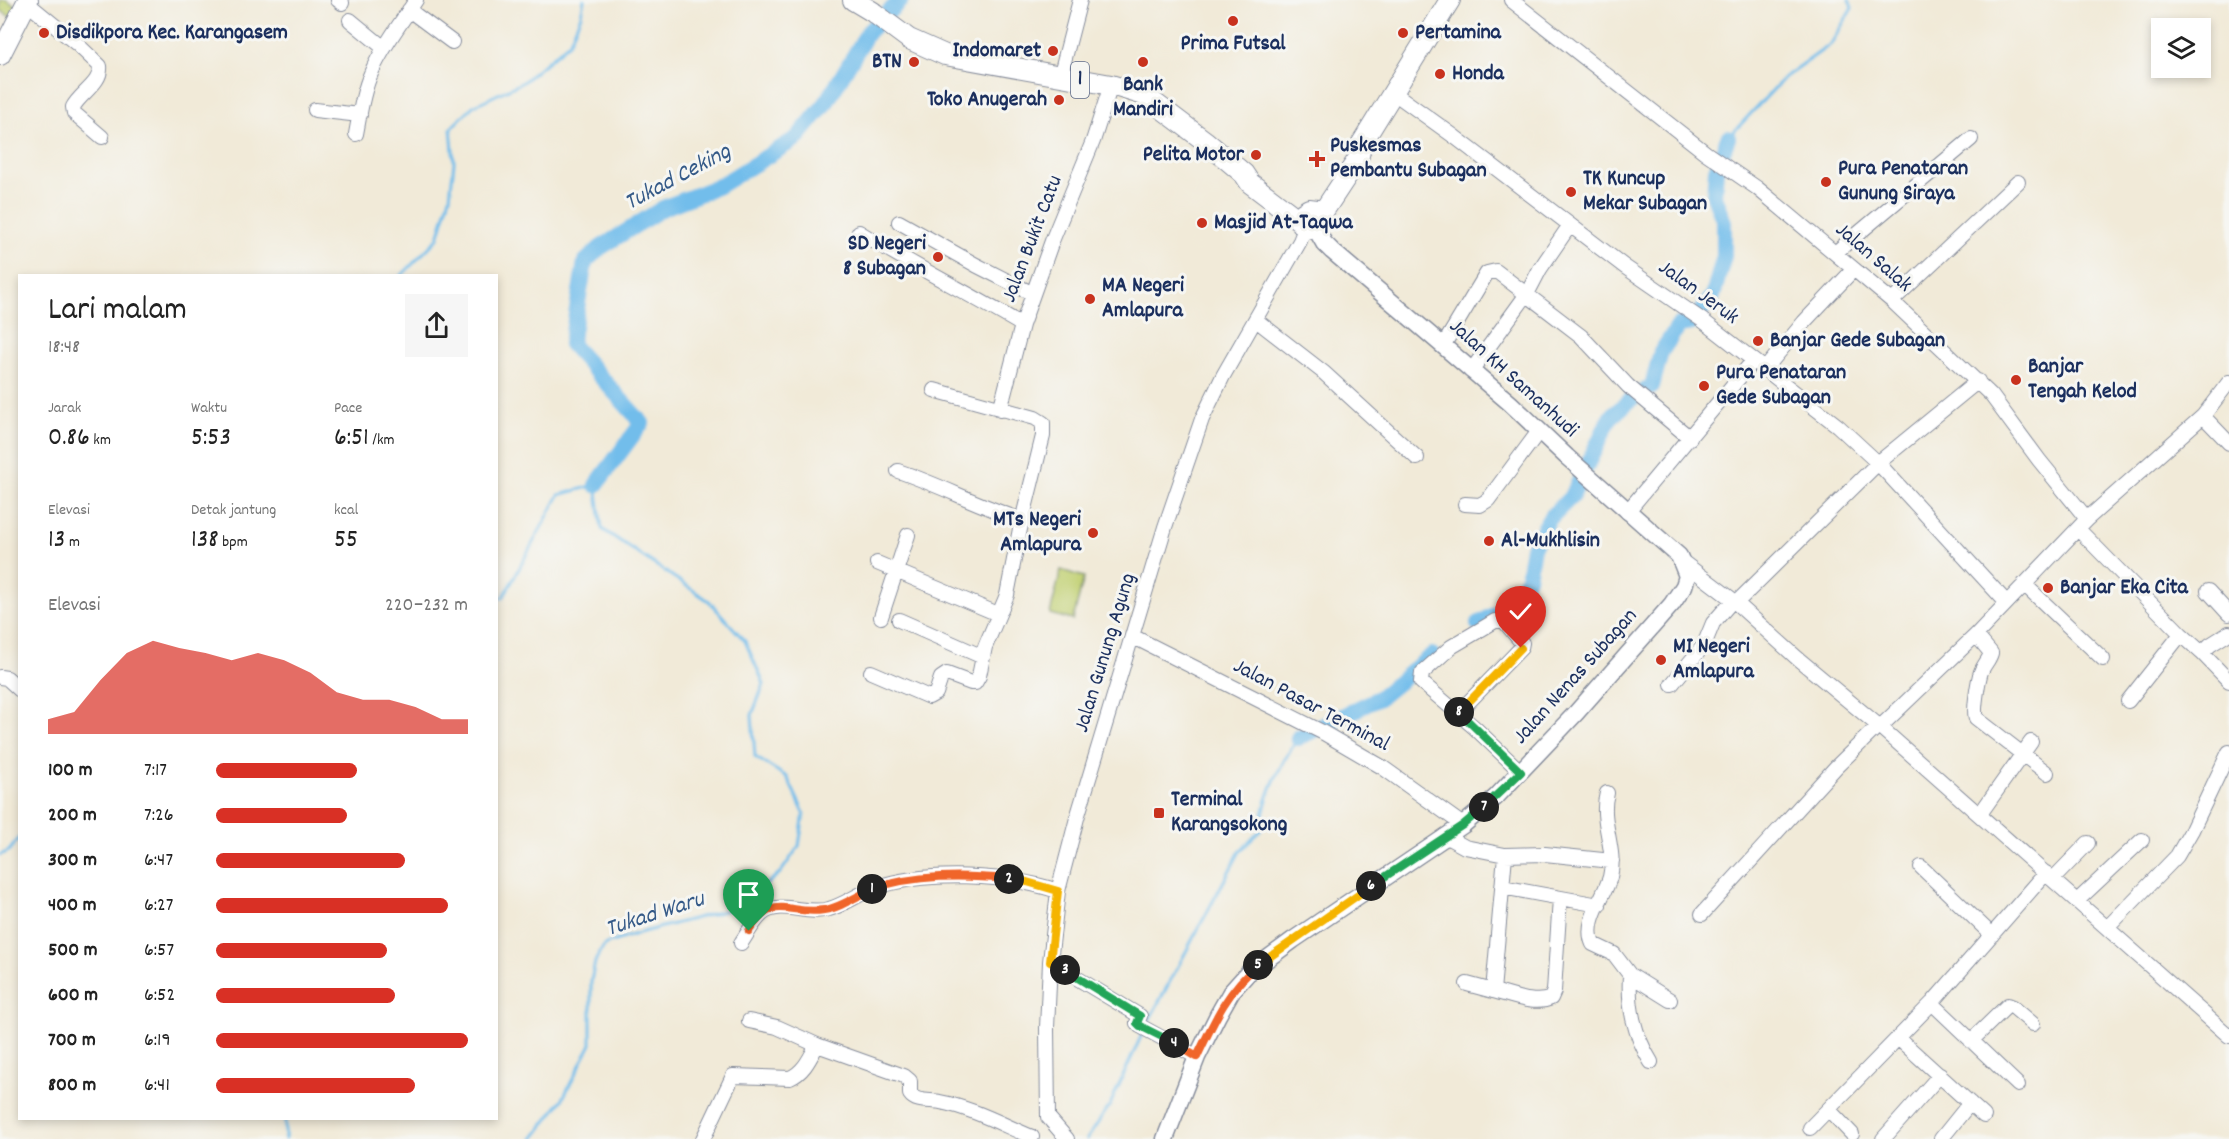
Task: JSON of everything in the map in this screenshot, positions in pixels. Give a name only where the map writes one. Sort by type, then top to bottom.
[{"type":"highway","name":"1","points":[[853,0],[871,9],[895,29],[921,45],[945,55],[1112,85],[1138,92],[1156,102],[1244,174],[1253,176],[1310,219]]},
{"type":"highway","points":[[1310,219],[1349,153],[1362,143],[1394,93],[1450,0]]},
{"type":"highway","points":[[0,55],[28,2]]},
{"type":"main road","name":"Jalan KH Samanhudi","points":[[1310,219],[1324,243],[1332,251],[1510,403],[1627,512],[1672,549],[1683,562]]},
{"type":"main road","name":"Jalan Nenas Subagan","points":[[1165,1139],[1197,1057],[1227,1000],[1251,970],[1463,825],[1496,797],[1576,714],[1678,596],[1687,576],[1683,562]]},
{"type":"street","name":"Jalan Salak","points":[[1511,0],[1706,153],[1757,188],[1892,301],[1978,381],[2008,416],[2083,524],[2181,634],[2229,681]]},
{"type":"street","points":[[1060,77],[1078,1]]},
{"type":"street","points":[[28,2],[100,66],[101,70],[96,80],[73,107],[74,113],[102,137]]},
{"type":"street","points":[[356,134],[363,97],[372,72],[384,48],[412,5],[452,42]]},
{"type":"street","points":[[350,20],[384,48]]},
{"type":"street","name":"Jalan Bukit Catu","points":[[1000,410],[1022,325],[1052,241],[1093,141],[1112,85]]},
{"type":"street","name":"Jalan Jeruk","points":[[1394,93],[1570,225],[1702,320],[1838,426],[1878,463],[2006,602]]},
{"type":"street","points":[[315,110],[360,115]]},
{"type":"street","points":[[1835,253],[1971,139]]},
{"type":"street","points":[[1892,301],[2018,183]]},
{"type":"street","name":"Jalan Gunung Agung","points":[[1048,1117],[1047,1048],[1050,962],[1058,891],[1077,818],[1165,527],[1202,419],[1223,376],[1300,241],[1310,219]]},
{"type":"street","points":[[899,222],[1033,294]]},
{"type":"street","points":[[1471,371],[1527,294],[1540,269],[1570,225]]},
{"type":"street","points":[[859,232],[913,265],[1022,325]]},
{"type":"street","points":[[1765,369],[1804,322],[1854,269]]},
{"type":"street","points":[[1443,346],[1487,273],[1496,271],[1581,336],[1628,386],[1690,438]]},
{"type":"street","points":[[1256,320],[1323,372],[1417,458]]},
{"type":"street","points":[[1627,512],[1753,361]]},
{"type":"street","points":[[1672,684],[1704,645],[1713,623],[1878,463],[1978,381]]},
{"type":"street","points":[[1702,914],[1836,767],[1976,635],[2083,524],[2203,416],[2229,382]]},
{"type":"street","points":[[871,672],[930,697],[936,693],[941,678],[947,674],[971,683],[977,681],[985,647],[1007,595],[1022,520],[1043,436],[1043,423],[1035,418],[934,390]]},
{"type":"street","points":[[2203,416],[2229,443]]},
{"type":"street","points":[[1465,504],[1480,505],[1488,500],[1539,431]]},
{"type":"street","points":[[898,471],[923,479],[999,513],[1022,520]]},
{"type":"street","points":[[881,617],[908,535]]},
{"type":"street","points":[[877,562],[998,614]]},
{"type":"street","points":[[1683,562],[1735,602],[1980,814],[2229,1036]]},
{"type":"street","points":[[2024,584],[2103,658]]},
{"type":"street","points":[[2208,591],[2229,614]]},
{"type":"street","points":[[899,620],[983,657]]},
{"type":"street","points":[[1458,713],[1521,648],[1520,638],[1504,621],[1495,621],[1451,646],[1422,673],[1421,682],[1521,772]]},
{"type":"street","points":[[2202,653],[2229,633]]},
{"type":"street","points":[[2128,701],[2181,634]]},
{"type":"street","points":[[1976,635],[1991,653],[1980,675],[1974,713],[1976,718],[2047,773]]},
{"type":"street","name":"Jalan Pasar Terminal","points":[[1132,636],[1317,729],[1382,767],[1463,825]]},
{"type":"street","points":[[0,677],[7,678],[18,688]]},
{"type":"street","points":[[1980,814],[2031,742]]},
{"type":"street","points":[[2107,928],[2177,856],[2229,752]]},
{"type":"street","points":[[1607,793],[1604,812],[1612,861],[1610,877],[1590,929],[1591,940],[1596,946],[1620,959],[1630,975],[1670,1000]]},
{"type":"street","points":[[1445,836],[1465,847],[1505,855],[1545,854],[1612,861]]},
{"type":"street","points":[[2077,901],[2142,840]]},
{"type":"street","points":[[1810,1128],[1932,1003],[1992,935],[2050,876],[2088,843]]},
{"type":"street","points":[[1493,991],[1505,855]]},
{"type":"street","points":[[1921,867],[1992,935]]},
{"type":"street","points":[[741,943],[755,922],[769,909],[778,907],[827,910],[874,888],[904,880],[1001,878],[1027,882],[1058,891]]},
{"type":"street","points":[[1502,887],[1599,905]]},
{"type":"street","points":[[1467,984],[1531,1000],[1544,1001],[1551,998],[1554,991],[1560,898]]},
{"type":"street","points":[[1050,962],[1140,1016],[1137,1023],[1146,1029],[1197,1057]]},
{"type":"street","points":[[1630,975],[1631,1015],[1637,1035],[1651,1062]]},
{"type":"street","points":[[1932,1003],[2018,1085]]},
{"type":"street","points":[[1971,1041],[2008,1005],[2033,1024]]},
{"type":"street","points":[[749,1021],[777,1027],[817,1045],[904,1076],[910,1080],[910,1096],[914,1099],[940,1101],[970,1111],[1032,1138],[1048,1117],[1067,1139]]},
{"type":"street","points":[[1898,1038],[1984,1116]]},
{"type":"street","points":[[703,1139],[733,1076],[790,1078],[796,1076],[806,1065],[817,1045]]},
{"type":"street","points":[[1883,1139],[1940,1075]]},
{"type":"street","points":[[1941,1139],[1970,1103]]},
{"type":"street","points":[[1829,1110],[1852,1134]]},
{"type":"green space","points":[[0,0],[7,0],[18,8],[12,18],[0,10]]},
{"type":"green space","points":[[1061,570],[1084,577],[1073,620],[1050,614]]},
{"type":"waterway","points":[[403,274],[438,238],[450,197],[454,162],[451,128],[473,106],[523,82],[569,43],[581,15],[584,0]]},
{"type":"waterway","name":"Tukad Ceking","points":[[596,485],[642,423],[571,344],[585,262],[600,248],[663,208],[719,186],[797,138],[826,103],[868,32],[901,0]]},
{"type":"waterway","points":[[1728,138],[1785,77],[1831,44],[1852,8],[1849,0]]},
{"type":"waterway","points":[[1478,624],[1506,608],[1528,578],[1533,547],[1550,518],[1572,496],[1610,418],[1630,400],[1652,386],[1661,352],[1679,325],[1692,323],[1713,296],[1724,256],[1724,222],[1714,196],[1716,170],[1728,138]]},
{"type":"waterway","name":"Tukad Waru","points":[[498,597],[503,598],[559,495],[596,485],[602,529],[709,601],[745,641],[764,684],[752,715],[755,757],[787,777],[804,813],[799,846],[781,872],[739,907],[639,933],[606,944],[600,951],[591,981],[591,1044],[562,1100],[533,1139]]},
{"type":"waterway","points":[[1298,738],[1379,698],[1432,655]]},
{"type":"waterway","points":[[1146,1026],[1240,851],[1261,830],[1262,818],[1273,782],[1298,738]]},
{"type":"waterway","points":[[0,855],[9,851],[18,840]]},
{"type":"waterway","points":[[1087,1139],[1110,1105],[1143,1032]]},
{"type":"waterway","name":"Tukad Ceking","points":[[285,1120],[285,1139]]},
{"type":"place","name":"Prima Futsal","points":[[1233,21]]},
{"type":"place","name":"Disdikpora Kec. Karangasem","points":[[44,33]]},
{"type":"place","name":"Pertamina","points":[[1403,33]]},
{"type":"place","name":"Indomaret","points":[[1053,51]]},
{"type":"place","name":"BTN","points":[[914,62]]},
{"type":"place","name":"Bank Mandiri","points":[[1143,62]]},
{"type":"place","name":"Honda","points":[[1440,74]]},
{"type":"place","name":"Toko Anugerah","points":[[1059,100]]},
{"type":"place","name":"Pelita Motor","points":[[1256,155]]},
{"type":"place","name":"Puskesmas Pembantu Subagan","points":[[1317,159]]},
{"type":"place","name":"Pura Penataran Gunung Siraya","points":[[1826,182]]},
{"type":"place","name":"TK Kuncup Mekar Subagan","points":[[1571,192]]},
{"type":"place","name":"Masjid At-Taqwa","points":[[1202,223]]},
{"type":"place","name":"SD Negeri 8 Subagan","points":[[938,257]]},
{"type":"place","name":"MA Negeri Amlapura","points":[[1090,299]]},
{"type":"place","name":"Banjar Gede Subagan","points":[[1758,341]]},
{"type":"place","name":"Banjar Tengah Kelod","points":[[2016,380]]},
{"type":"place","name":"Pura Penataran Gede Subagan","points":[[1704,386]]},
{"type":"place","name":"MTs Negeri Amlapura","points":[[1093,533]]},
{"type":"place","name":"Al-Mukhlisin","points":[[1489,541]]},
{"type":"place","name":"Banjar Eka Cita","points":[[2048,588]]},
{"type":"place","name":"MI Negeri Amlapura","points":[[1661,660]]},
{"type":"place","name":"Terminal Karangsokong","points":[[1159,813]]},
{"type":"route","points":[[749,931],[769,909],[786,907],[798,910],[827,910],[874,888],[904,880],[1001,878],[1037,884],[1058,891],[1050,962],[1140,1016],[1137,1023],[1140,1026],[1197,1057],[1231,992],[1251,970],[1293,939],[1463,825],[1521,772],[1458,713],[1521,648]]}]
